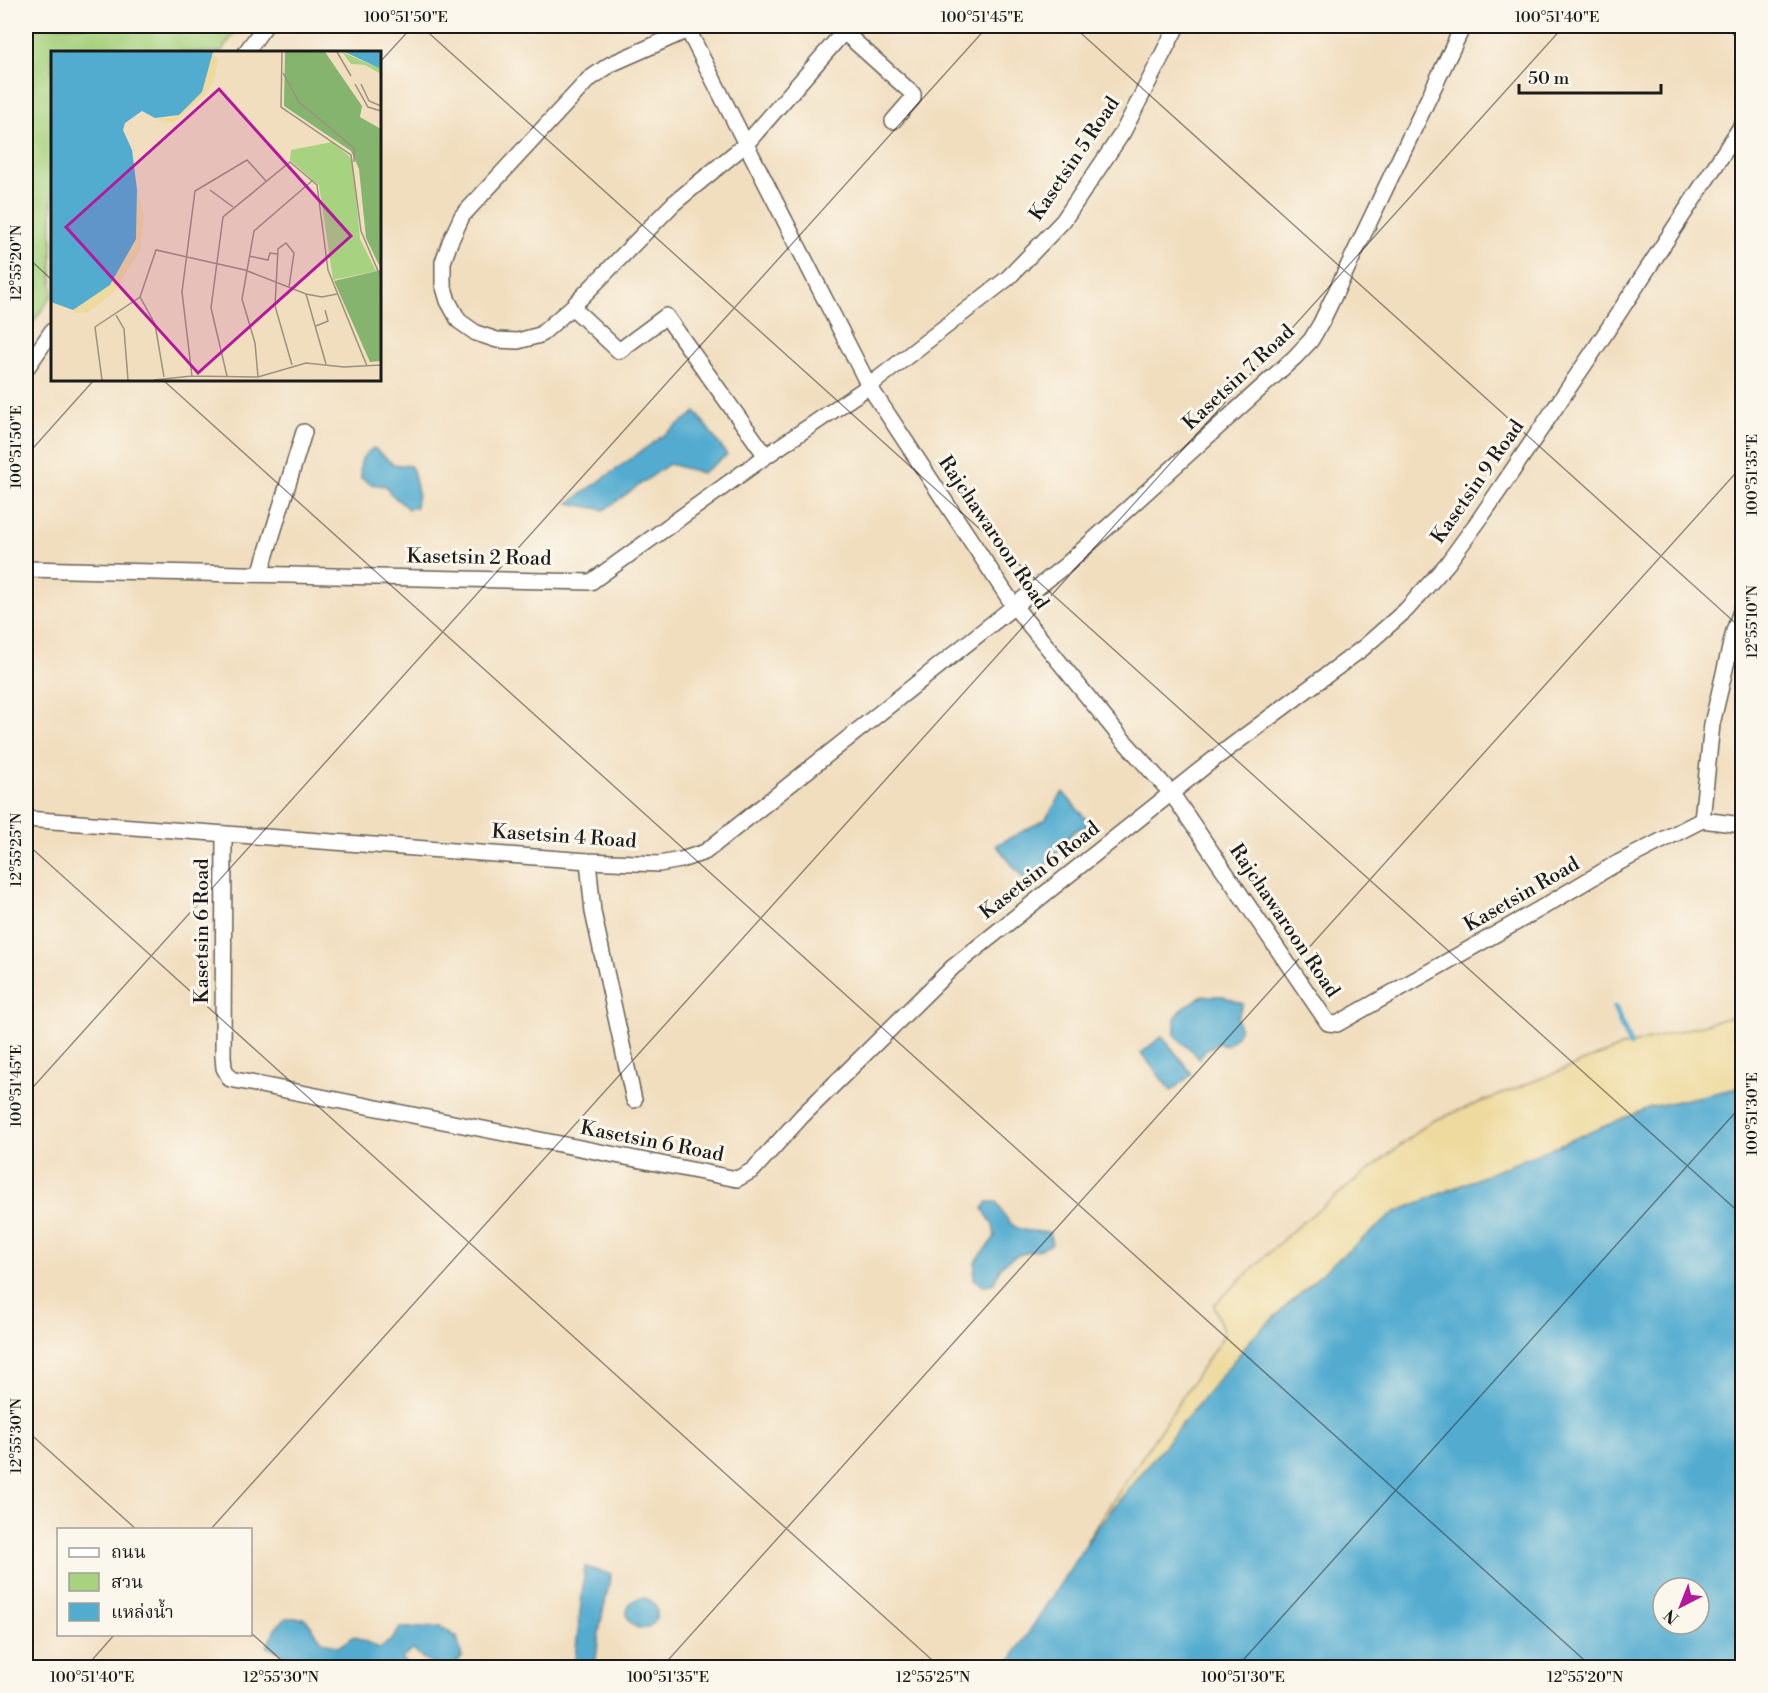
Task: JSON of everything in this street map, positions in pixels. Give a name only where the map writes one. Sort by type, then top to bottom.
[{"type":"street","points":[[247,51],[265,26]]},
{"type":"street","name":"Kasetsin 5 Road","points":[[869,386],[1008,278],[1062,221],[1123,132],[1177,26]]},
{"type":"street","name":"Kasetsin 7 Road","points":[[1014,606],[1067,564],[1311,340],[1348,268],[1462,26]]},
{"type":"street","points":[[687,28],[611,64],[588,80],[462,216],[443,262],[443,284],[448,302],[459,321],[476,333],[497,340],[518,341],[540,334],[572,307],[674,203],[746,144],[847,29],[913,94],[913,98],[892,121]]},
{"type":"street","name":"Rajchawaroon Road","points":[[687,28],[869,386],[1014,606],[1117,733],[1172,794],[1328,1023]]},
{"type":"street","name":"Kasetsin 9 Road","points":[[1172,794],[1214,759],[1363,648],[1406,610],[1447,564],[1595,349],[1743,125]]},
{"type":"street","points":[[572,307],[619,351],[666,316],[766,456]]},
{"type":"street","points":[[26,369],[51,332]]},
{"type":"street","name":"Kasetsin 2 Road","points":[[26,569],[591,582],[766,456],[869,386]]},
{"type":"street","points":[[260,574],[304,432]]},
{"type":"street","name":"Kasetsin 4 Road","points":[[26,819],[588,861],[659,864],[681,860],[705,852],[1014,606]]},
{"type":"street","points":[[1743,608],[1734,631],[1712,724],[1702,820],[1743,825]]},
{"type":"street","name":"Kasetsin 6 Road","points":[[224,834],[223,1056],[224,1068],[230,1079],[737,1179],[753,1170],[802,1116],[953,967],[1172,794]]},
{"type":"street","name":"Kasetsin Road","points":[[1328,1023],[1337,1024],[1612,866],[1702,820]]},
{"type":"street","points":[[588,861],[592,912],[634,1100]]},
{"type":"green space","points":[[26,26],[239,26],[222,51],[51,51],[51,296],[26,333]]},
{"type":"sand","points":[[1742,1014],[1742,1087],[1651,1107],[1396,1212],[1332,1264],[1254,1336],[1086,1541],[1224,1335],[1214,1305],[1294,1229],[1430,1122],[1621,1047]]},
{"type":"water","points":[[696,412],[727,455],[702,473],[669,464],[604,510],[569,503]]},
{"type":"water","points":[[374,448],[393,464],[410,466],[413,470],[418,493],[416,507],[408,509],[390,493],[386,486],[371,484],[361,478],[361,460]]},
{"type":"water","points":[[1063,792],[1091,825],[1074,831],[1043,871],[1023,878],[996,845],[1045,820]]},
{"type":"water","points":[[1203,996],[1223,996],[1243,1004],[1237,1018],[1239,1032],[1236,1037],[1225,1046],[1218,1043],[1206,1050],[1199,1059],[1175,1035],[1175,1018],[1184,1007]]},
{"type":"water","points":[[1162,1036],[1192,1074],[1171,1091],[1141,1053]]},
{"type":"water","points":[[1742,1087],[1742,1667],[1006,1667],[1096,1529],[1254,1336],[1332,1264],[1396,1212],[1651,1107]]},
{"type":"water","points":[[987,1202],[997,1202],[1006,1219],[1017,1228],[1049,1232],[1052,1244],[1008,1260],[1000,1269],[994,1283],[982,1286],[974,1279],[975,1262],[995,1237],[993,1225],[983,1209]]},
{"type":"water","points":[[585,1567],[611,1574],[600,1626],[595,1667],[574,1667]]},
{"type":"water","points":[[642,1598],[652,1603],[657,1613],[652,1623],[642,1628],[632,1623],[627,1613],[632,1603]]},
{"type":"water","points":[[286,1618],[305,1618],[322,1641],[338,1647],[354,1636],[379,1648],[392,1640],[400,1628],[441,1627],[457,1637],[462,1657],[451,1667],[439,1666],[413,1650],[401,1659],[413,1667],[294,1667],[282,1653],[267,1647],[275,1628]]},
{"type":"waterway","points":[[1615,1008],[1630,1045]]}]
